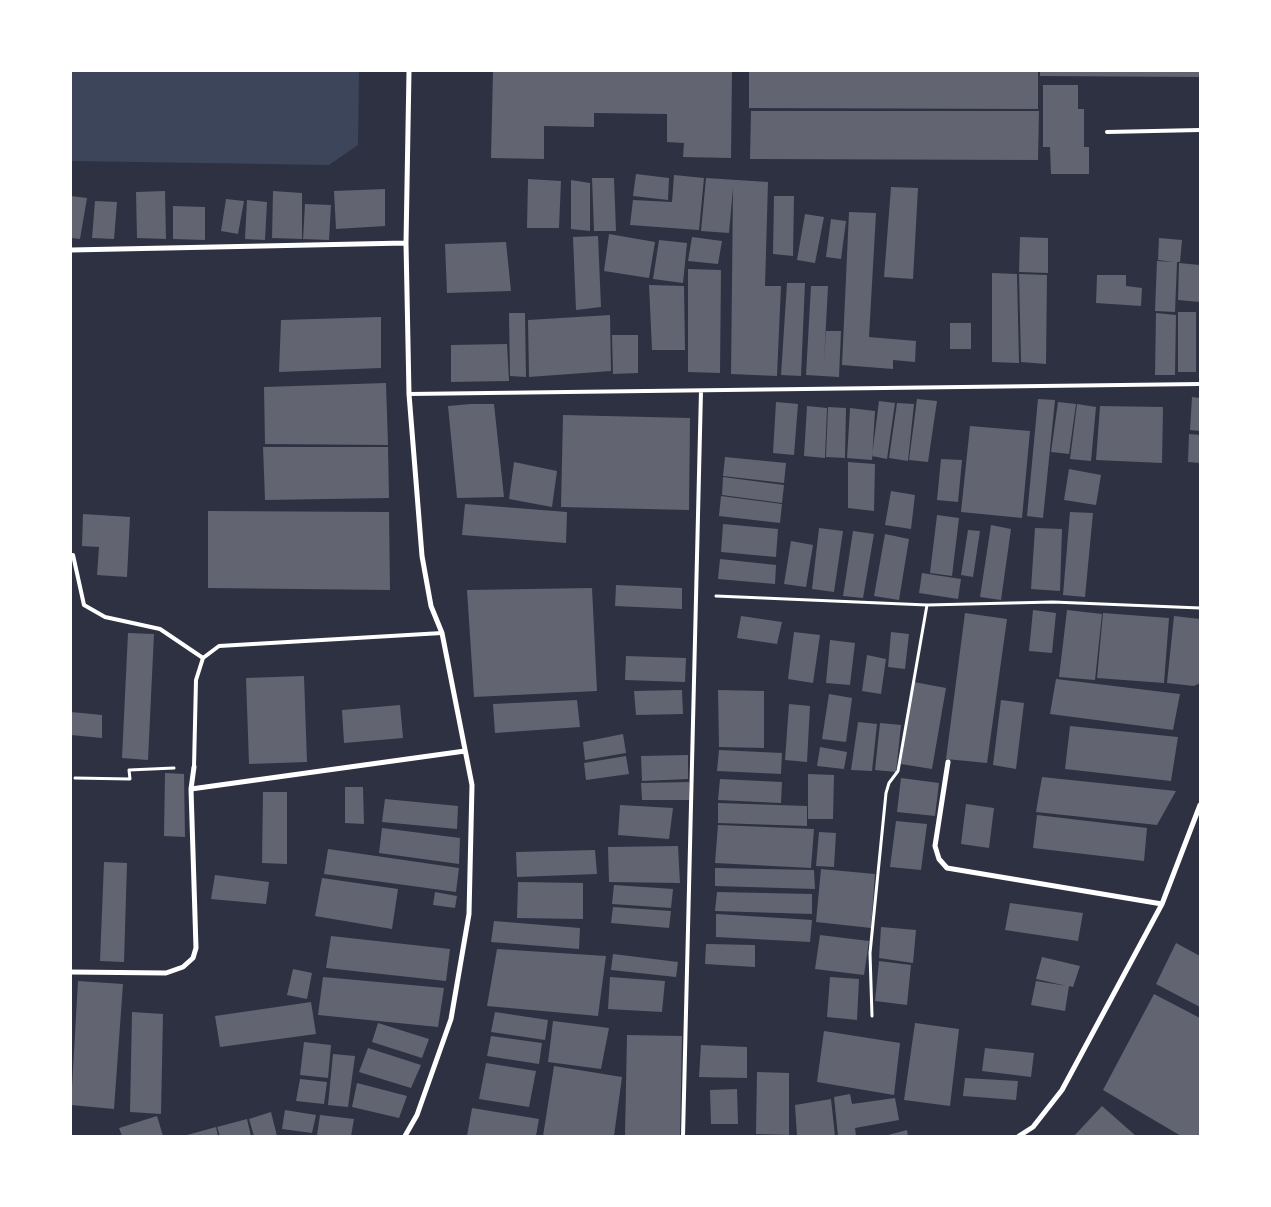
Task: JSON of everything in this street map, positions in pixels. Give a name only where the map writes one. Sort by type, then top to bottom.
[{"type":"street","points":[[406,1136],[417,1115],[451,1018],[469,914],[472,785],[442,633],[431,606],[422,556],[409,394],[406,243],[408,71]]},
{"type":"street","points":[[71,250],[406,243]]},
{"type":"street","points":[[191,789],[465,751]]},
{"type":"street","points":[[948,762],[935,846],[939,859],[947,868],[1162,904]]},
{"type":"street","points":[[71,972],[166,973],[183,967],[192,958],[196,948],[191,789],[194,767]]},
{"type":"street","points":[[1019,1136],[1033,1127],[1062,1090],[1162,904],[1200,805]]},
{"type":"lane","points":[[1108,132],[1200,130]]},
{"type":"lane","points":[[409,394],[1200,384]]},
{"type":"lane","points":[[683,1136],[701,391]]},
{"type":"lane","points":[[73,555],[84,605],[105,617],[160,629],[203,658]]},
{"type":"lane","points":[[194,767],[196,680],[203,658],[219,646],[442,633]]},
{"type":"path","points":[[696,595],[927,605],[1053,602],[1200,608]]},
{"type":"path","points":[[872,1016],[870,953],[886,793],[889,784],[898,772],[927,605]]},
{"type":"path","points":[[75,778],[130,779],[129,770],[194,767]]},
{"type":"shaded area","points":[[71,71],[359,71],[358,145],[329,165],[71,161]]},
{"type":"building","points":[[493,71],[732,71],[731,158],[683,157],[684,143],[667,142],[667,114],[594,113],[594,127],[544,126],[544,159],[491,158]]},
{"type":"building","points":[[749,71],[1038,71],[1038,109],[749,108]]},
{"type":"building","points":[[1040,71],[1200,71],[1200,77],[1040,76]]},
{"type":"building","points":[[1043,85],[1078,85],[1078,109],[1084,109],[1084,147],[1089,147],[1089,174],[1051,174],[1050,147],[1043,147]]},
{"type":"building","points":[[751,111],[1039,111],[1038,160],[750,159]]},
{"type":"building","points":[[636,174],[669,178],[668,200],[633,196]]},
{"type":"building","points":[[674,175],[704,178],[699,230],[630,225],[633,200],[672,202]]},
{"type":"building","points":[[592,178],[614,178],[616,231],[594,231]]},
{"type":"building","points":[[706,178],[768,182],[765,286],[781,286],[777,376],[731,374],[733,188],[729,233],[701,231]]},
{"type":"building","points":[[528,179],[561,181],[559,228],[527,228]]},
{"type":"building","points":[[571,180],[590,183],[590,231],[571,229]]},
{"type":"building","points":[[891,187],[918,188],[913,279],[884,277]]},
{"type":"building","points":[[385,189],[385,226],[336,229],[334,191]]},
{"type":"building","points":[[165,191],[166,239],[137,238],[136,192]]},
{"type":"building","points":[[273,191],[302,193],[302,239],[272,238]]},
{"type":"building","points":[[71,196],[87,198],[80,239],[71,238]]},
{"type":"building","points":[[774,196],[794,196],[793,256],[773,254]]},
{"type":"building","points":[[226,199],[244,201],[238,234],[221,231]]},
{"type":"building","points":[[247,200],[267,202],[265,240],[245,239]]},
{"type":"building","points":[[95,201],[117,202],[114,239],[92,238]]},
{"type":"building","points":[[305,204],[331,205],[329,240],[303,239]]},
{"type":"building","points":[[173,206],[205,207],[205,240],[173,239]]},
{"type":"building","points":[[849,212],[876,213],[869,337],[916,341],[915,362],[893,360],[893,369],[842,365]]},
{"type":"building","points":[[805,214],[824,217],[815,263],[797,260]]},
{"type":"building","points":[[831,219],[846,221],[841,259],[826,257]]},
{"type":"building","points":[[609,234],[655,242],[649,278],[604,271]]},
{"type":"building","points":[[598,236],[601,307],[576,310],[573,237]]},
{"type":"building","points":[[692,237],[722,241],[718,264],[688,261]]},
{"type":"building","points":[[1020,237],[1048,238],[1048,273],[1019,272]]},
{"type":"building","points":[[1159,238],[1182,240],[1180,262],[1177,262],[1175,312],[1155,311],[1157,261],[1174,262],[1158,260]]},
{"type":"building","points":[[659,240],[687,243],[683,283],[653,279]]},
{"type":"building","points":[[506,242],[511,291],[447,293],[445,244]]},
{"type":"building","points":[[1179,263],[1200,265],[1200,302],[1178,300]]},
{"type":"building","points":[[688,269],[721,270],[720,373],[688,372]]},
{"type":"building","points":[[992,273],[1017,274],[1019,363],[992,362]]},
{"type":"building","points":[[1019,274],[1047,275],[1046,364],[1021,362]]},
{"type":"building","points":[[1097,275],[1126,275],[1126,286],[1142,288],[1141,306],[1096,303]]},
{"type":"building","points":[[787,283],[805,283],[801,376],[781,375]]},
{"type":"building","points":[[649,285],[684,286],[685,350],[652,350]]},
{"type":"building","points":[[811,286],[828,286],[824,362],[826,331],[841,331],[839,377],[806,375]]},
{"type":"building","points":[[1178,312],[1196,312],[1196,372],[1178,372]]},
{"type":"building","points":[[509,313],[525,313],[526,377],[510,376]]},
{"type":"building","points":[[1156,313],[1176,315],[1175,375],[1155,375]]},
{"type":"building","points":[[610,315],[611,371],[529,377],[528,320]]},
{"type":"building","points":[[381,317],[381,368],[279,372],[281,320]]},
{"type":"building","points":[[950,323],[971,323],[971,349],[950,349]]},
{"type":"building","points":[[612,335],[638,335],[638,373],[613,374]]},
{"type":"building","points":[[507,344],[509,381],[451,382],[451,345]]},
{"type":"building","points":[[386,383],[388,445],[265,444],[264,387]]},
{"type":"building","points":[[1192,397],[1200,398],[1200,431],[1190,430]]},
{"type":"building","points":[[917,399],[937,401],[928,462],[909,460]]},
{"type":"building","points":[[1038,399],[1055,400],[1043,518],[1027,516]]},
{"type":"building","points":[[879,401],[895,403],[887,459],[872,456]]},
{"type":"building","points":[[776,402],[798,404],[794,455],[773,453]]},
{"type":"building","points":[[1058,402],[1076,404],[1069,454],[1051,452]]},
{"type":"building","points":[[897,403],[914,404],[908,461],[889,458]]},
{"type":"building","points":[[494,404],[504,497],[457,498],[448,406]]},
{"type":"building","points":[[1077,404],[1096,407],[1091,461],[1070,459]]},
{"type":"building","points":[[807,406],[827,408],[825,458],[804,456]]},
{"type":"building","points":[[1100,406],[1163,407],[1162,463],[1096,460]]},
{"type":"building","points":[[828,407],[846,408],[845,458],[826,457]]},
{"type":"building","points":[[850,408],[875,411],[872,460],[847,458]]},
{"type":"building","points":[[563,415],[690,418],[689,510],[561,507]]},
{"type":"building","points":[[970,426],[1030,431],[1022,518],[961,512]]},
{"type":"building","points":[[1189,434],[1200,435],[1200,463],[1188,462]]},
{"type":"building","points":[[263,447],[388,447],[389,498],[265,500]]},
{"type":"building","points":[[725,457],[786,463],[784,483],[723,476]]},
{"type":"building","points":[[941,459],[962,460],[958,502],[937,500]]},
{"type":"building","points":[[514,462],[557,471],[552,507],[509,499]]},
{"type":"building","points":[[848,462],[875,464],[874,511],[848,508]]},
{"type":"building","points":[[1069,469],[1101,475],[1096,505],[1064,500]]},
{"type":"building","points":[[723,477],[784,485],[782,503],[722,495]]},
{"type":"building","points":[[891,491],[915,495],[911,529],[885,525]]},
{"type":"building","points":[[721,496],[782,504],[780,523],[719,516]]},
{"type":"building","points":[[465,504],[567,512],[566,543],[462,535]]},
{"type":"building","points":[[208,511],[389,512],[390,590],[208,588]]},
{"type":"building","points":[[1070,512],[1093,513],[1085,597],[1063,595]]},
{"type":"building","points":[[83,514],[130,517],[127,577],[97,575],[99,547],[82,546]]},
{"type":"building","points":[[937,515],[959,518],[952,576],[930,573]]},
{"type":"building","points":[[723,524],[778,529],[776,557],[721,552]]},
{"type":"building","points":[[991,525],[1011,529],[1001,600],[980,597]]},
{"type":"building","points":[[819,528],[843,531],[834,592],[812,589]]},
{"type":"building","points":[[1035,528],[1062,529],[1060,591],[1031,589]]},
{"type":"building","points":[[968,530],[980,531],[973,577],[961,575]]},
{"type":"building","points":[[853,531],[874,534],[863,598],[843,596]]},
{"type":"building","points":[[885,534],[909,539],[899,600],[874,596]]},
{"type":"building","points":[[791,541],[813,545],[806,587],[784,584]]},
{"type":"building","points":[[720,559],[776,565],[775,584],[718,579]]},
{"type":"building","points":[[922,573],[961,579],[958,599],[919,593]]},
{"type":"building","points":[[616,585],[682,588],[682,609],[615,606]]},
{"type":"building","points":[[592,588],[597,691],[474,697],[467,590]]},
{"type":"building","points":[[1033,610],[1056,613],[1052,653],[1029,651]]},
{"type":"building","points":[[1067,610],[1102,614],[1095,680],[1059,677]]},
{"type":"building","points":[[965,613],[1007,619],[987,763],[946,759]]},
{"type":"building","points":[[1103,613],[1169,618],[1164,683],[1097,678]]},
{"type":"building","points":[[741,616],[782,622],[777,644],[737,638]]},
{"type":"building","points":[[1174,616],[1200,619],[1200,683],[1194,686],[1167,683]]},
{"type":"building","points":[[794,632],[820,635],[813,683],[788,679]]},
{"type":"building","points":[[891,632],[909,634],[905,669],[888,667]]},
{"type":"building","points":[[128,633],[154,634],[148,760],[122,758]]},
{"type":"building","points":[[830,640],[855,643],[850,685],[826,683]]},
{"type":"building","points":[[867,655],[886,659],[881,694],[862,691]]},
{"type":"building","points":[[626,656],[686,658],[685,682],[625,680]]},
{"type":"building","points":[[304,676],[307,762],[249,764],[246,678]]},
{"type":"building","points":[[1056,679],[1180,694],[1173,730],[1050,714]]},
{"type":"building","points":[[914,682],[946,688],[932,769],[901,764]]},
{"type":"building","points":[[682,690],[683,714],[636,715],[634,691]]},
{"type":"building","points":[[718,690],[764,691],[764,748],[719,747]]},
{"type":"building","points":[[829,694],[852,698],[846,742],[822,739]]},
{"type":"building","points":[[577,700],[580,727],[495,733],[493,704]]},
{"type":"building","points":[[1001,700],[1024,703],[1016,769],[993,765]]},
{"type":"building","points":[[789,704],[810,706],[807,762],[785,760]]},
{"type":"building","points":[[400,705],[403,738],[344,743],[342,710]]},
{"type":"building","points":[[71,712],[102,715],[102,738],[71,735]]},
{"type":"building","points":[[858,722],[877,724],[872,771],[851,770]]},
{"type":"building","points":[[880,723],[901,725],[896,772],[875,770]]},
{"type":"building","points":[[1070,726],[1178,737],[1171,781],[1065,769]]},
{"type":"building","points":[[623,734],[626,753],[585,760],[583,742]]},
{"type":"building","points":[[820,747],[847,752],[844,769],[817,766]]},
{"type":"building","points":[[719,750],[782,753],[781,774],[717,771]]},
{"type":"building","points":[[688,755],[688,779],[642,781],[641,756]]},
{"type":"building","points":[[626,756],[629,774],[586,780],[584,763]]},
{"type":"building","points":[[165,773],[184,774],[185,837],[164,836]]},
{"type":"building","points":[[808,774],[834,775],[833,819],[808,819]]},
{"type":"building","points":[[1042,777],[1176,791],[1157,825],[1036,812]]},
{"type":"building","points":[[901,778],[939,783],[935,816],[897,812]]},
{"type":"building","points":[[720,779],[782,782],[781,803],[718,800]]},
{"type":"building","points":[[689,782],[689,800],[642,800],[641,783]]},
{"type":"building","points":[[345,787],[363,787],[364,824],[345,823]]},
{"type":"building","points":[[263,792],[287,792],[287,864],[262,863]]},
{"type":"building","points":[[385,799],[458,806],[457,829],[382,822]]},
{"type":"building","points":[[718,803],[807,806],[807,826],[718,823]]},
{"type":"building","points":[[966,804],[994,808],[989,848],[961,844]]},
{"type":"building","points":[[620,805],[673,808],[669,839],[618,835]]},
{"type":"building","points":[[1037,815],[1147,828],[1144,861],[1033,848]]},
{"type":"building","points":[[896,821],[927,824],[921,870],[890,867]]},
{"type":"building","points":[[718,825],[814,829],[811,868],[715,863]]},
{"type":"building","points":[[382,828],[460,838],[459,864],[379,853]]},
{"type":"building","points":[[819,832],[836,833],[834,867],[816,866]]},
{"type":"building","points":[[678,846],[680,883],[609,882],[608,847]]},
{"type":"building","points":[[328,849],[459,868],[456,892],[324,874]]},
{"type":"building","points":[[595,850],[597,874],[517,877],[516,852]]},
{"type":"building","points":[[104,862],[127,863],[124,962],[100,961]]},
{"type":"building","points":[[715,868],[814,870],[815,889],[715,886]]},
{"type":"building","points":[[821,869],[875,874],[871,928],[816,922]]},
{"type":"building","points":[[215,875],[269,882],[266,904],[211,899]]},
{"type":"building","points":[[322,878],[398,889],[392,929],[315,916]]},
{"type":"building","points":[[518,882],[583,883],[583,919],[517,918]]},
{"type":"building","points":[[614,885],[673,889],[671,908],[612,904]]},
{"type":"building","points":[[435,892],[457,896],[455,908],[433,905]]},
{"type":"building","points":[[717,892],[812,894],[812,914],[715,911]]},
{"type":"building","points":[[1010,903],[1083,913],[1078,941],[1005,930]]},
{"type":"building","points":[[613,907],[671,911],[669,928],[611,923]]},
{"type":"building","points":[[716,914],[812,920],[810,942],[716,937]]},
{"type":"building","points":[[494,921],[580,928],[579,949],[491,942]]},
{"type":"building","points":[[881,927],[916,930],[913,963],[879,958]]},
{"type":"building","points":[[820,935],[869,941],[864,975],[815,969]]},
{"type":"building","points":[[331,936],[450,949],[446,981],[326,968]]},
{"type":"building","points":[[1176,943],[1200,956],[1200,1007],[1156,984]]},
{"type":"building","points":[[706,944],[755,945],[755,967],[705,964]]},
{"type":"building","points":[[497,949],[606,956],[598,1016],[487,1006]]},
{"type":"building","points":[[613,954],[678,962],[676,977],[611,970]]},
{"type":"building","points":[[1042,957],[1080,966],[1073,987],[1069,986],[1065,1011],[1031,1005],[1036,981],[1067,986],[1036,979]]},
{"type":"building","points":[[879,961],[911,965],[907,1005],[875,1001]]},
{"type":"building","points":[[293,969],[312,973],[307,999],[287,995]]},
{"type":"building","points":[[323,977],[444,988],[438,1027],[318,1015]]},
{"type":"building","points":[[610,977],[665,981],[662,1012],[608,1009]]},
{"type":"building","points":[[830,977],[859,979],[857,1020],[827,1017]]},
{"type":"building","points":[[78,981],[123,984],[114,1109],[71,1105]]},
{"type":"building","points":[[1154,994],[1200,1018],[1200,1136],[1181,1136],[1103,1090]]},
{"type":"building","points":[[311,1002],[316,1034],[220,1047],[215,1016]]},
{"type":"building","points":[[132,1012],[163,1014],[161,1114],[130,1112]]},
{"type":"building","points":[[495,1012],[548,1020],[545,1040],[491,1032]]},
{"type":"building","points":[[553,1021],[609,1028],[601,1069],[548,1062]]},
{"type":"building","points":[[378,1023],[429,1039],[422,1058],[372,1042]]},
{"type":"building","points":[[915,1023],[959,1029],[950,1106],[904,1100]]},
{"type":"building","points":[[824,1031],[900,1043],[894,1095],[817,1082]]},
{"type":"building","points":[[627,1035],[682,1036],[680,1136],[625,1136]]},
{"type":"building","points":[[491,1036],[542,1043],[539,1064],[487,1056]]},
{"type":"building","points":[[304,1042],[331,1045],[328,1078],[300,1075]]},
{"type":"building","points":[[701,1045],[747,1047],[747,1078],[699,1077]]},
{"type":"building","points":[[368,1048],[421,1065],[411,1088],[359,1072]]},
{"type":"building","points":[[985,1048],[1034,1053],[1031,1077],[982,1071]]},
{"type":"building","points":[[333,1054],[355,1056],[348,1107],[328,1105]]},
{"type":"building","points":[[486,1063],[536,1071],[529,1107],[479,1099]]},
{"type":"building","points":[[554,1066],[622,1077],[614,1136],[543,1136]]},
{"type":"building","points":[[757,1072],[789,1073],[789,1135],[756,1134]]},
{"type":"building","points":[[965,1078],[1018,1081],[1016,1100],[963,1096]]},
{"type":"building","points":[[300,1079],[327,1082],[324,1104],[296,1101]]},
{"type":"building","points":[[357,1083],[407,1096],[399,1118],[352,1107]]},
{"type":"building","points":[[737,1089],[738,1124],[711,1124],[710,1090]]},
{"type":"building","points":[[850,1094],[852,1104],[895,1098],[899,1120],[855,1128],[856,1136],[838,1136],[834,1097]]},
{"type":"building","points":[[831,1099],[835,1136],[797,1136],[795,1105]]},
{"type":"building","points":[[1102,1106],[1136,1136],[1074,1136]]},
{"type":"building","points":[[472,1108],[539,1119],[536,1136],[467,1136]]},
{"type":"building","points":[[285,1110],[316,1115],[312,1133],[282,1129]]},
{"type":"building","points":[[271,1112],[277,1136],[254,1136],[249,1119]]},
{"type":"building","points":[[320,1115],[354,1119],[351,1136],[317,1135]]},
{"type":"building","points":[[157,1116],[163,1136],[122,1136],[119,1128]]},
{"type":"building","points":[[247,1119],[251,1136],[220,1136],[217,1127]]},
{"type":"building","points":[[216,1127],[218,1136],[187,1136],[187,1135]]},
{"type":"building","points":[[907,1130],[908,1136],[888,1135]]}]
